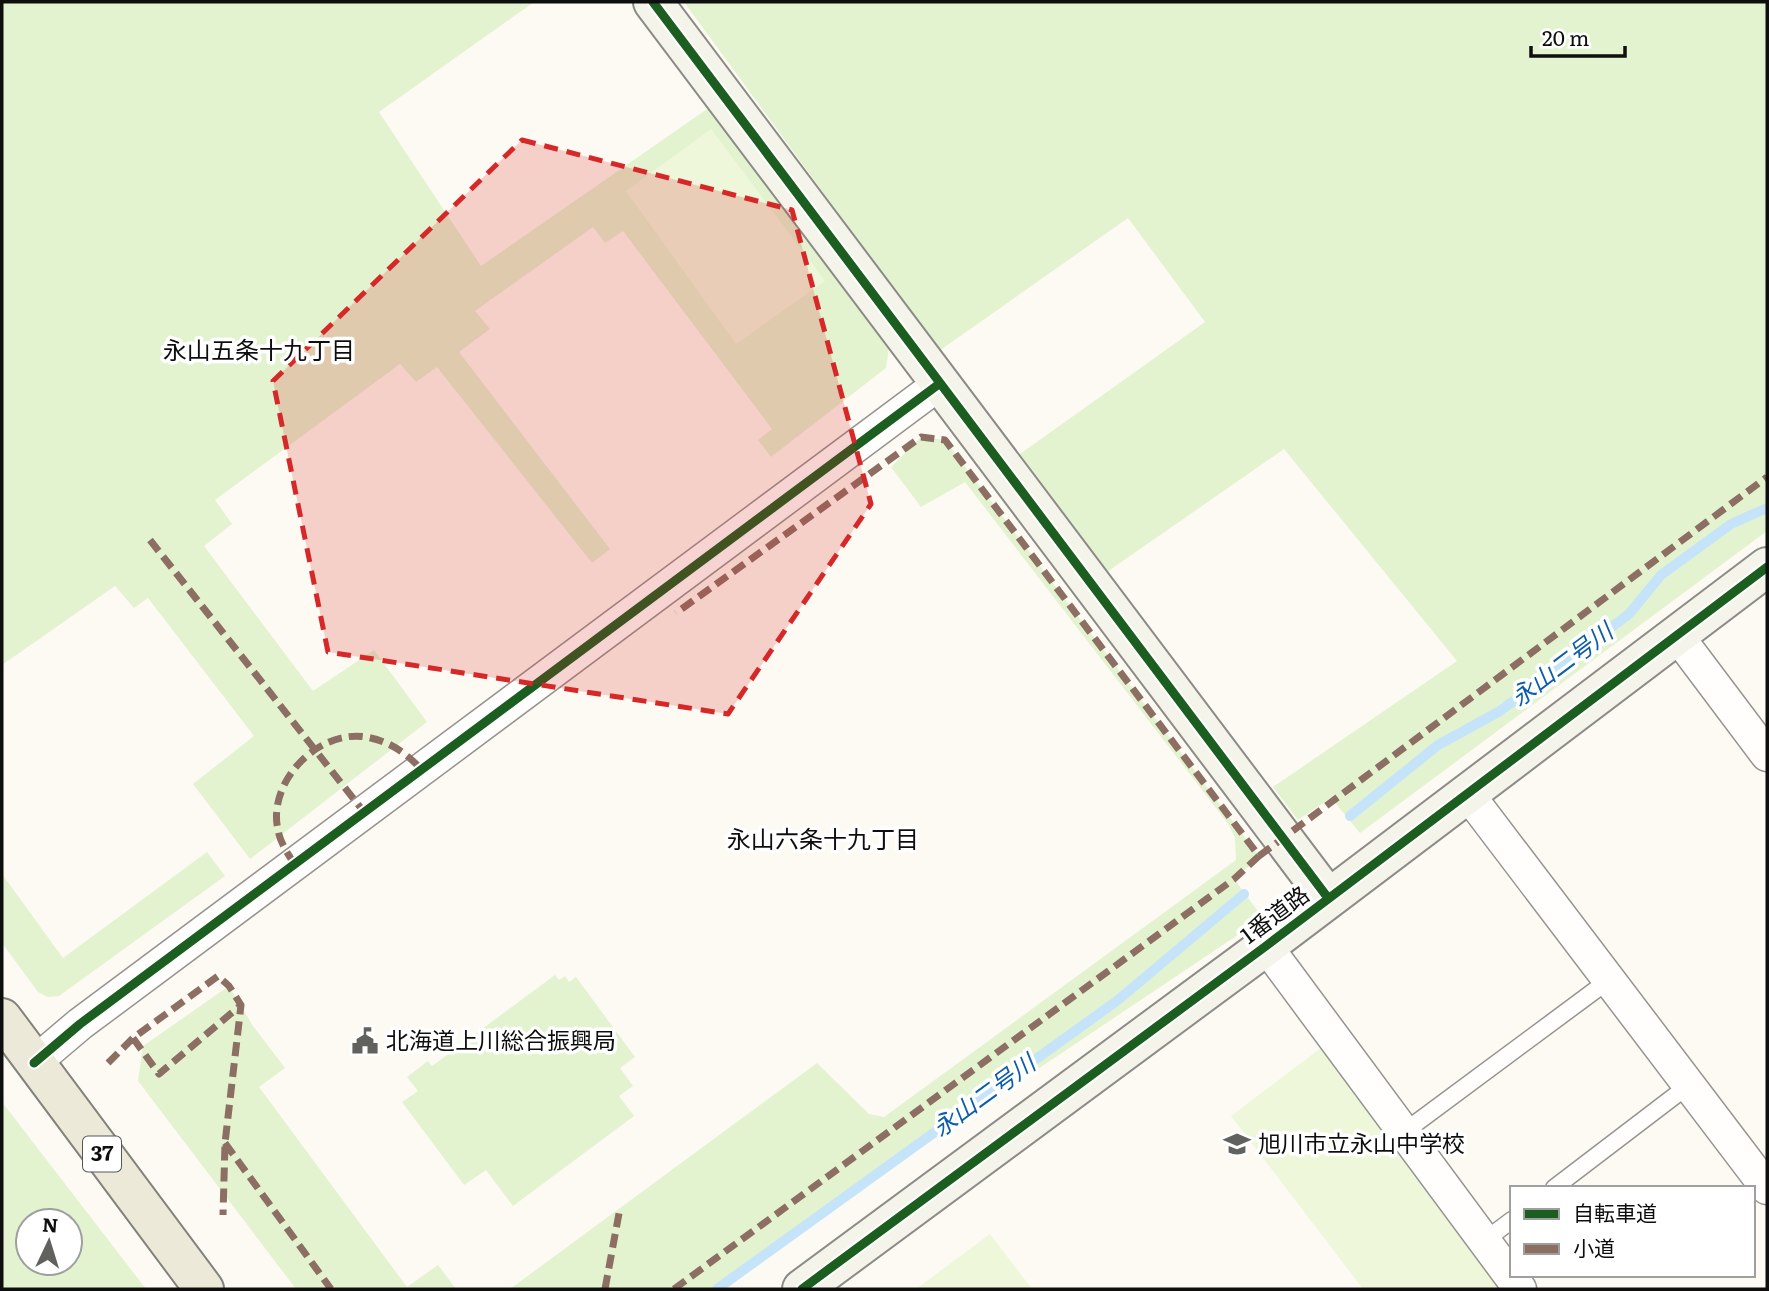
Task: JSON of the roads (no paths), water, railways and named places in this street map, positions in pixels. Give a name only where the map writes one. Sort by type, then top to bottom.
[{"type":"main road","name":"37","points":[[2,1018],[204,1289]]},
{"type":"street","points":[[653,2],[1328,898]]},
{"type":"street","points":[[34,1063],[91,1016],[939,384]]},
{"type":"street","name":"1番道路","points":[[802,1289],[1266,946],[1767,567]]},
{"type":"street","points":[[1676,635],[1767,755]]},
{"type":"street","points":[[1467,793],[1767,1188]]},
{"type":"street","points":[[1266,946],[1510,1276]]},
{"type":"lane","points":[[1404,1132],[1609,980]]},
{"type":"lane","points":[[1557,1186],[1689,1085]]},
{"type":"lane","points":[[1484,1241],[1510,1222]]},
{"type":"waterway","name":"永山二号川","points":[[1350,816],[1438,745],[1500,711],[1629,614],[1661,575],[1731,524],[1767,508]]},
{"type":"waterway","name":"永山二号川","points":[[717,1289],[1118,1000],[1244,894]]},
{"type":"place","name":"北海道上川総合振興局","points":[[365,1041]]},
{"type":"place","name":"旭川市立永山中学校","points":[[1237,1144]]},
{"type":"district","name":"永山五条十九丁目","points":[[259,351]]},
{"type":"district","name":"永山六条十九丁目","points":[[823,840]]}]
